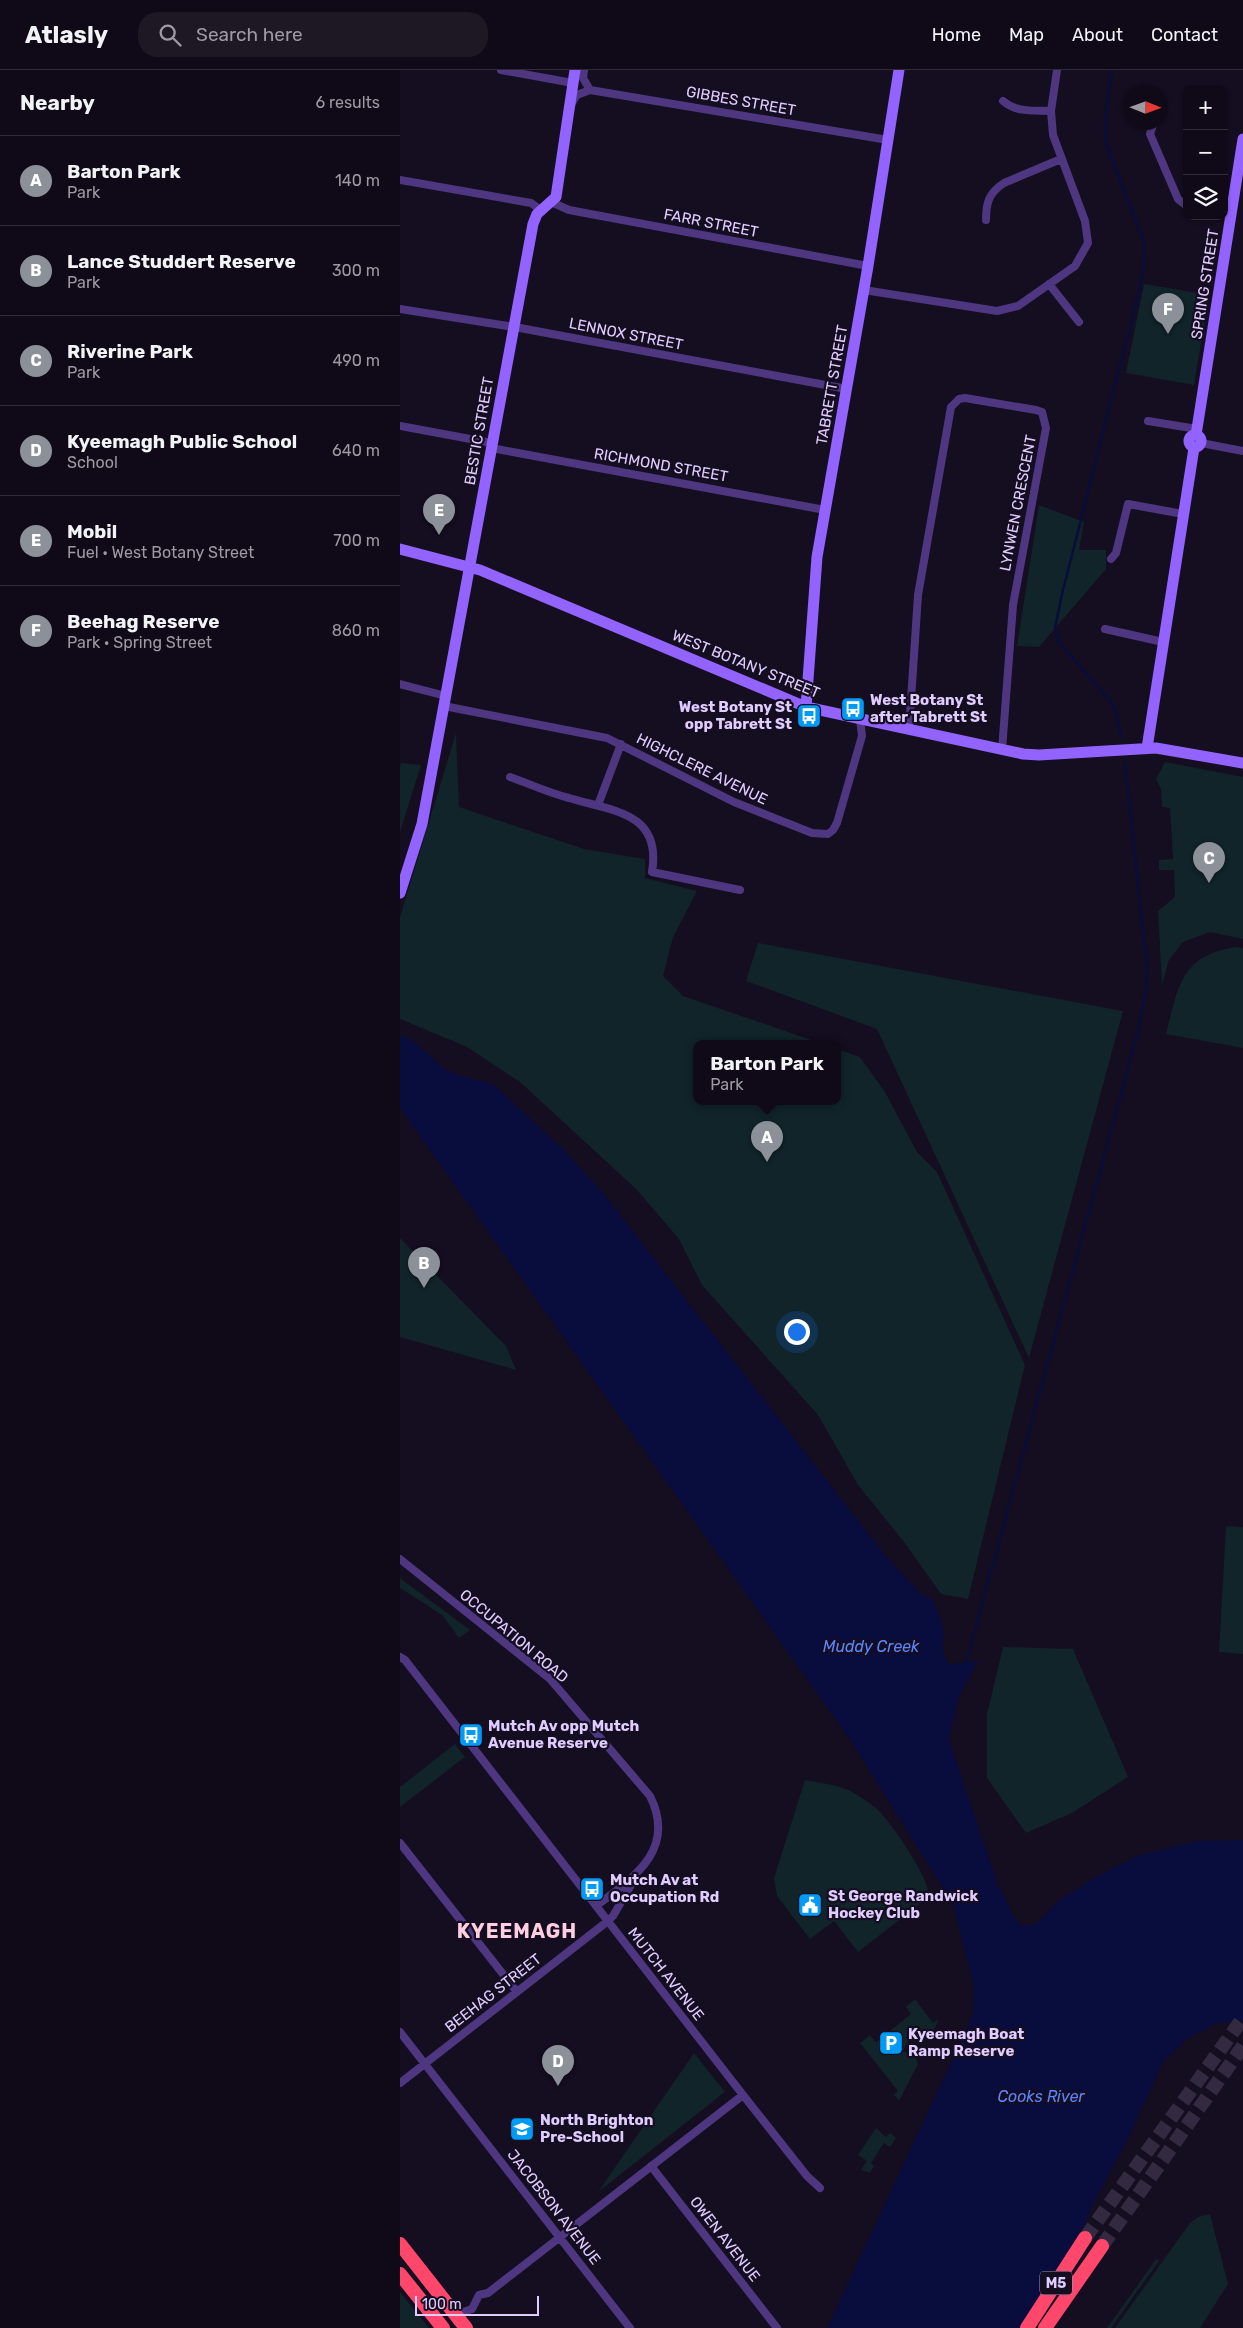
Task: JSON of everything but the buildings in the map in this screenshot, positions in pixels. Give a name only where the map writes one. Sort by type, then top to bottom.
[{"type":"highway","name":"M5","points":[[1027,2328],[1085,2238]]},
{"type":"highway","points":[[400,2244],[466,2328]]},
{"type":"highway","name":"M5","points":[[1045,2328],[1102,2246]]},
{"type":"highway","points":[[400,2274],[443,2328]]},
{"type":"main road","points":[[551,202],[556,197],[575,70]]},
{"type":"main road","name":"TABRETT STREET","points":[[806,707],[815,578],[899,70]]},
{"type":"main road","name":"SPRING STREET","points":[[1228,214],[1243,139]]},
{"type":"main road","name":"BESTIC STREET","points":[[400,893],[422,824],[533,224],[535,216],[551,202]]},
{"type":"main road","name":"SPRING STREET","points":[[1147,748],[1183,514],[1197,439],[1227,220]]},
{"type":"main road","name":"WEST BOTANY STREET","points":[[400,549],[470,567],[806,707],[1002,750],[1039,755],[1147,748],[1178,751],[1243,763]]},
{"type":"street","points":[[501,70],[572,83]]},
{"type":"street","points":[[569,108],[577,95],[590,90],[583,78],[584,70]]},
{"type":"street","points":[[864,290],[997,311],[1018,306],[1075,266],[1088,243],[1085,220],[1053,135],[1051,111],[1057,70]]},
{"type":"street","name":"GIBBES STREET","points":[[590,90],[888,140]]},
{"type":"street","points":[[1003,101],[1011,108],[1018,110],[1051,111]]},
{"type":"street","points":[[1151,130],[1150,134],[1178,199],[1183,203]]},
{"type":"street","points":[[986,220],[986,203],[996,188],[1061,159]]},
{"type":"street","points":[[400,180],[531,204],[541,210]]},
{"type":"street","name":"FARR STREET","points":[[551,202],[569,210],[868,266]]},
{"type":"street","points":[[1049,284],[1079,322]]},
{"type":"street","name":"LENNOX STREET","points":[[400,308],[847,389]]},
{"type":"street","name":"LYNWEN CRESCENT","points":[[909,730],[918,595],[951,407],[959,399],[965,398],[1036,410],[1042,412],[1046,428],[1012,605],[1002,750]]},
{"type":"street","points":[[1148,421],[1197,439],[1243,451]]},
{"type":"street","name":"RICHMOND STREET","points":[[400,426],[492,446],[826,510]]},
{"type":"street","points":[[1111,560],[1116,553],[1128,504],[1183,514]]},
{"type":"street","points":[[1105,629],[1163,642]]},
{"type":"street","name":"HIGHCLERE AVENUE","points":[[400,684],[445,701],[607,738],[734,802],[786,824],[821,834],[828,834],[833,830],[862,736],[860,719]]},
{"type":"street","points":[[598,804],[621,744]]},
{"type":"street","points":[[510,777],[570,798],[598,804],[635,818],[651,839],[654,856],[652,872],[740,890]]},
{"type":"street","name":"OCCUPATION ROAD","points":[[400,1559],[550,1680],[642,1785],[654,1804],[658,1827],[654,1848],[636,1876],[596,1906]]},
{"type":"street","name":"MUTCH AVENUE","points":[[400,1657],[405,1660],[807,2176],[820,2188]]},
{"type":"street","points":[[400,1843],[517,1992]]},
{"type":"street","name":"BEEHAG STREET","points":[[400,2083],[608,1921],[613,1916],[636,1876]]},
{"type":"street","name":"JACOBSON AVENUE","points":[[400,2032],[630,2328]]},
{"type":"street","points":[[452,2309],[470,2311],[480,2295],[488,2293],[743,2095]]},
{"type":"street","name":"OWEN AVENUE","points":[[651,2166],[776,2328]]},
{"type":"shaded area","points":[[1144,284],[1209,295],[1194,385],[1126,373]]},
{"type":"shaded area","points":[[1039,505],[1084,522],[1079,550],[1106,550],[1106,569],[1039,647],[1017,646]]},
{"type":"shaded area","points":[[456,733],[459,807],[584,849],[645,859],[645,878],[697,891],[673,937],[663,976],[683,996],[811,1040],[693,1040],[693,1105],[841,1105],[841,1050],[860,1057],[885,1092],[917,1152],[937,1172],[1025,1365],[968,1599],[941,1594],[904,1542],[858,1485],[818,1415],[702,1285],[679,1239],[636,1189],[520,1082],[467,1047],[400,1019],[400,917]]},
{"type":"shaded area","points":[[1165,762],[1243,777],[1243,939],[1210,932],[1183,942],[1169,960],[1162,985],[1158,911],[1175,897],[1174,870],[1159,870],[1159,860],[1173,859],[1170,808],[1162,807],[1161,789],[1156,779]]},
{"type":"shaded area","points":[[401,763],[421,765],[400,832],[400,767]]},
{"type":"shaded area","points":[[758,943],[1123,1011],[1029,1358],[877,1029],[746,981]]},
{"type":"shaded area","points":[[1236,947],[1243,948],[1243,1048],[1166,1034],[1179,988],[1184,976],[1192,966],[1217,951]]},
{"type":"shaded area","points":[[400,1238],[506,1346],[516,1370],[400,1337]]},
{"type":"shaded area","points":[[1226,1526],[1243,1527],[1243,1654],[1219,1652]]},
{"type":"shaded area","points":[[400,1578],[470,1630],[459,1638],[442,1615],[400,1588]]},
{"type":"shaded area","points":[[1003,1647],[1073,1649],[1128,1777],[1072,1813],[1026,1833],[987,1778],[987,1714]]},
{"type":"shaded area","points":[[455,1744],[465,1757],[400,1807],[400,1787]]},
{"type":"shaded area","points":[[805,1780],[849,1790],[876,1808],[893,1828],[910,1853],[928,1889],[929,1897],[858,1952],[834,1921],[810,1939],[777,1896],[774,1878]]},
{"type":"shaded area","points":[[915,1999],[933,2023],[939,2019],[929,2039],[926,2040],[912,2033],[903,2051],[916,2058],[918,2064],[899,2101],[894,2095],[898,2091],[860,2043],[870,2035],[876,2042],[911,2014],[906,2007]]},
{"type":"shaded area","points":[[694,2053],[725,2092],[598,2192]]},
{"type":"shaded area","points":[[876,2128],[886,2137],[890,2133],[896,2138],[890,2147],[884,2143],[871,2163],[874,2166],[870,2173],[861,2170],[867,2161],[858,2155]]},
{"type":"shaded area","points":[[1210,2214],[1228,2284],[1200,2328],[1115,2328],[1190,2223],[1198,2217]]},
{"type":"shaded area","points":[[1156,2259],[1159,2261],[1111,2328],[1107,2328]]},
{"type":"shaded area","points":[[400,2292],[429,2328],[400,2328]]},
{"type":"water","points":[[400,1036],[410,1038],[445,1069],[461,1076],[493,1084],[566,1152],[603,1193],[885,1555],[921,1594],[933,1600],[943,1627],[945,1656],[950,1664],[978,1661],[958,1699],[949,1739],[999,1888],[1014,1917],[1021,1926],[1036,1924],[1058,1901],[1094,1878],[1137,1856],[1196,1841],[1243,1840],[1243,2021],[1218,2023],[1188,2038],[1163,2062],[1127,2141],[1093,2204],[1079,2238],[1020,2328],[827,2328],[973,2015],[974,1986],[953,1904],[851,1741],[400,1108]]},
{"type":"waterway","points":[[1112,70],[1105,119],[1105,141],[1143,239],[1145,258],[1139,292],[1055,628],[1058,641],[1112,703],[1116,711],[1121,737]]},
{"type":"waterway","points":[[966,1663],[1138,1032],[1146,989],[1147,968],[1125,762]]},
{"type":"tunnel","points":[[1085,2238],[1243,2018]]},
{"type":"tunnel","points":[[1102,2246],[1243,2046]]},
{"type":"place","name":"Beehag Reserve","points":[[1168,334]]},
{"type":"place","name":"Mobil","points":[[439,535]]},
{"type":"place","name":"West Botany St after Tabrett St","points":[[853,709]]},
{"type":"place","name":"West Botany St opp Tabrett St","points":[[809,716]]},
{"type":"place","name":"Riverine Park","points":[[1209,883]]},
{"type":"place","name":"Barton Park","points":[[767,1162]]},
{"type":"place","name":"Lance Studdert Reserve","points":[[424,1288]]},
{"type":"place","name":"Mutch Av opp Mutch Avenue Reserve","points":[[471,1735]]},
{"type":"place","name":"Mutch Av at Occupation Rd","points":[[592,1889]]},
{"type":"place","name":"St George Randwick Hockey Club","points":[[810,1905]]},
{"type":"place","name":"Kyeemagh Boat Ramp Reserve","points":[[891,2043]]},
{"type":"place","name":"Kyeemagh Public School","points":[[558,2086]]},
{"type":"place","name":"North Brighton Pre-School","points":[[522,2129]]},
{"type":"district","name":"KYEEMAGH","points":[[517,1931]]},
{"type":"water label","name":"Muddy Creek","points":[[871,1646]]},
{"type":"water label","name":"Cooks River","points":[[1041,2096]]}]
